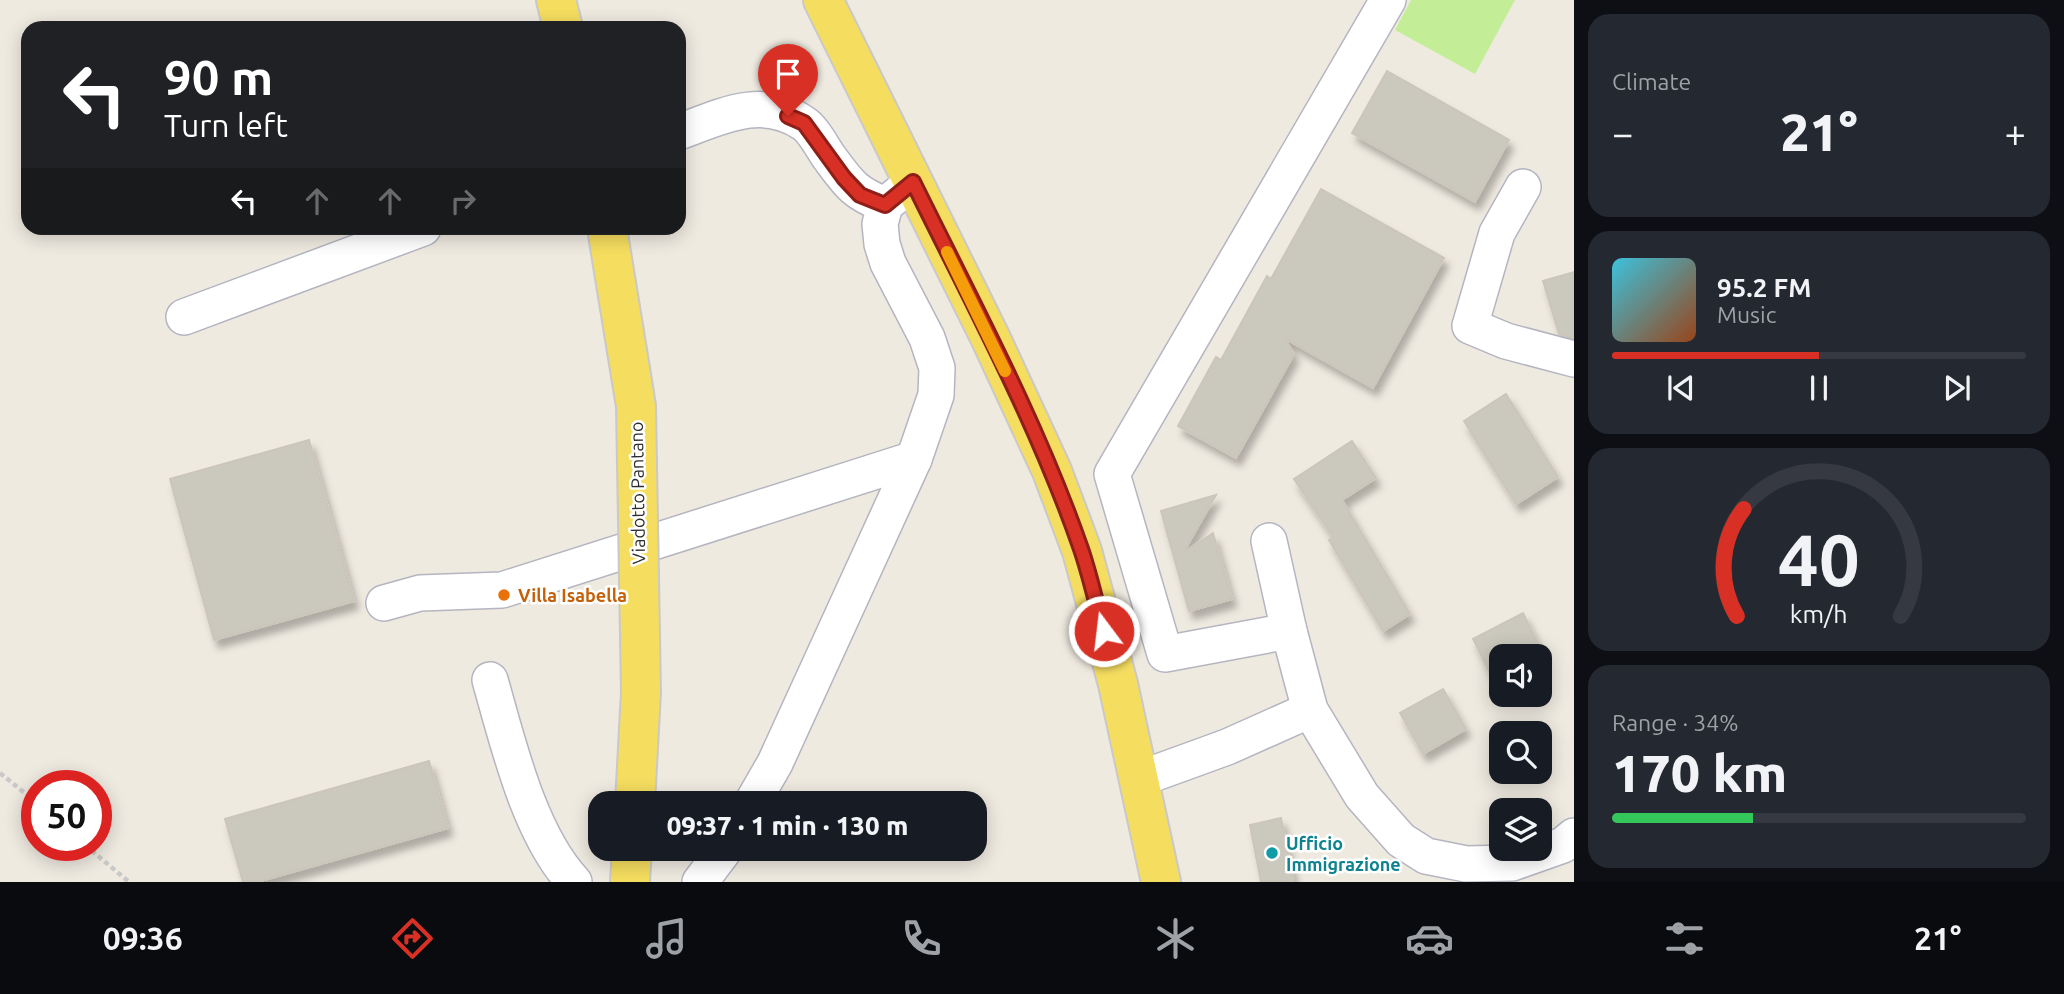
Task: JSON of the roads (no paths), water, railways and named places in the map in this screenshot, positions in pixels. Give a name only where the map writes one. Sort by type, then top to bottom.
[{"type":"main road","points":[[556,0],[562,21]]},
{"type":"main road","points":[[823,0],[899,194],[990,337],[1056,482],[1082,551],[1118,684],[1161,882]]},
{"type":"main road","name":"Viadotto Pantano","points":[[608,235],[636,406],[641,692],[636,791]]},
{"type":"main road","points":[[630,882],[631,861]]},
{"type":"lane","points":[[1289,631],[1165,654],[1112,474],[1388,0]]},
{"type":"lane","points":[[686,129],[731,112],[772,108],[804,123],[844,178],[860,195],[899,194]]},
{"type":"lane","points":[[1522,187],[1497,233],[1470,326],[1506,341],[1574,359]]},
{"type":"lane","points":[[759,791],[775,763],[914,459],[936,395],[937,368],[927,338],[888,262],[882,244],[880,224],[899,194]]},
{"type":"lane","points":[[184,317],[404,235]]},
{"type":"lane","points":[[384,603],[420,593],[502,590],[914,459]]},
{"type":"lane","points":[[1269,541],[1310,710],[1362,796],[1401,840],[1426,856],[1466,864],[1512,863],[1563,845],[1574,836]]},
{"type":"lane","points":[[490,680],[522,785],[541,830],[563,870],[574,882]]},
{"type":"lane","points":[[1139,779],[1227,747],[1310,710]]},
{"type":"lane","points":[[700,882],[715,861]]},
{"type":"place","name":"Villa Isabella","points":[[504,595]]},
{"type":"place","name":"Ufficio Immigrazione","points":[[1272,853]]}]
